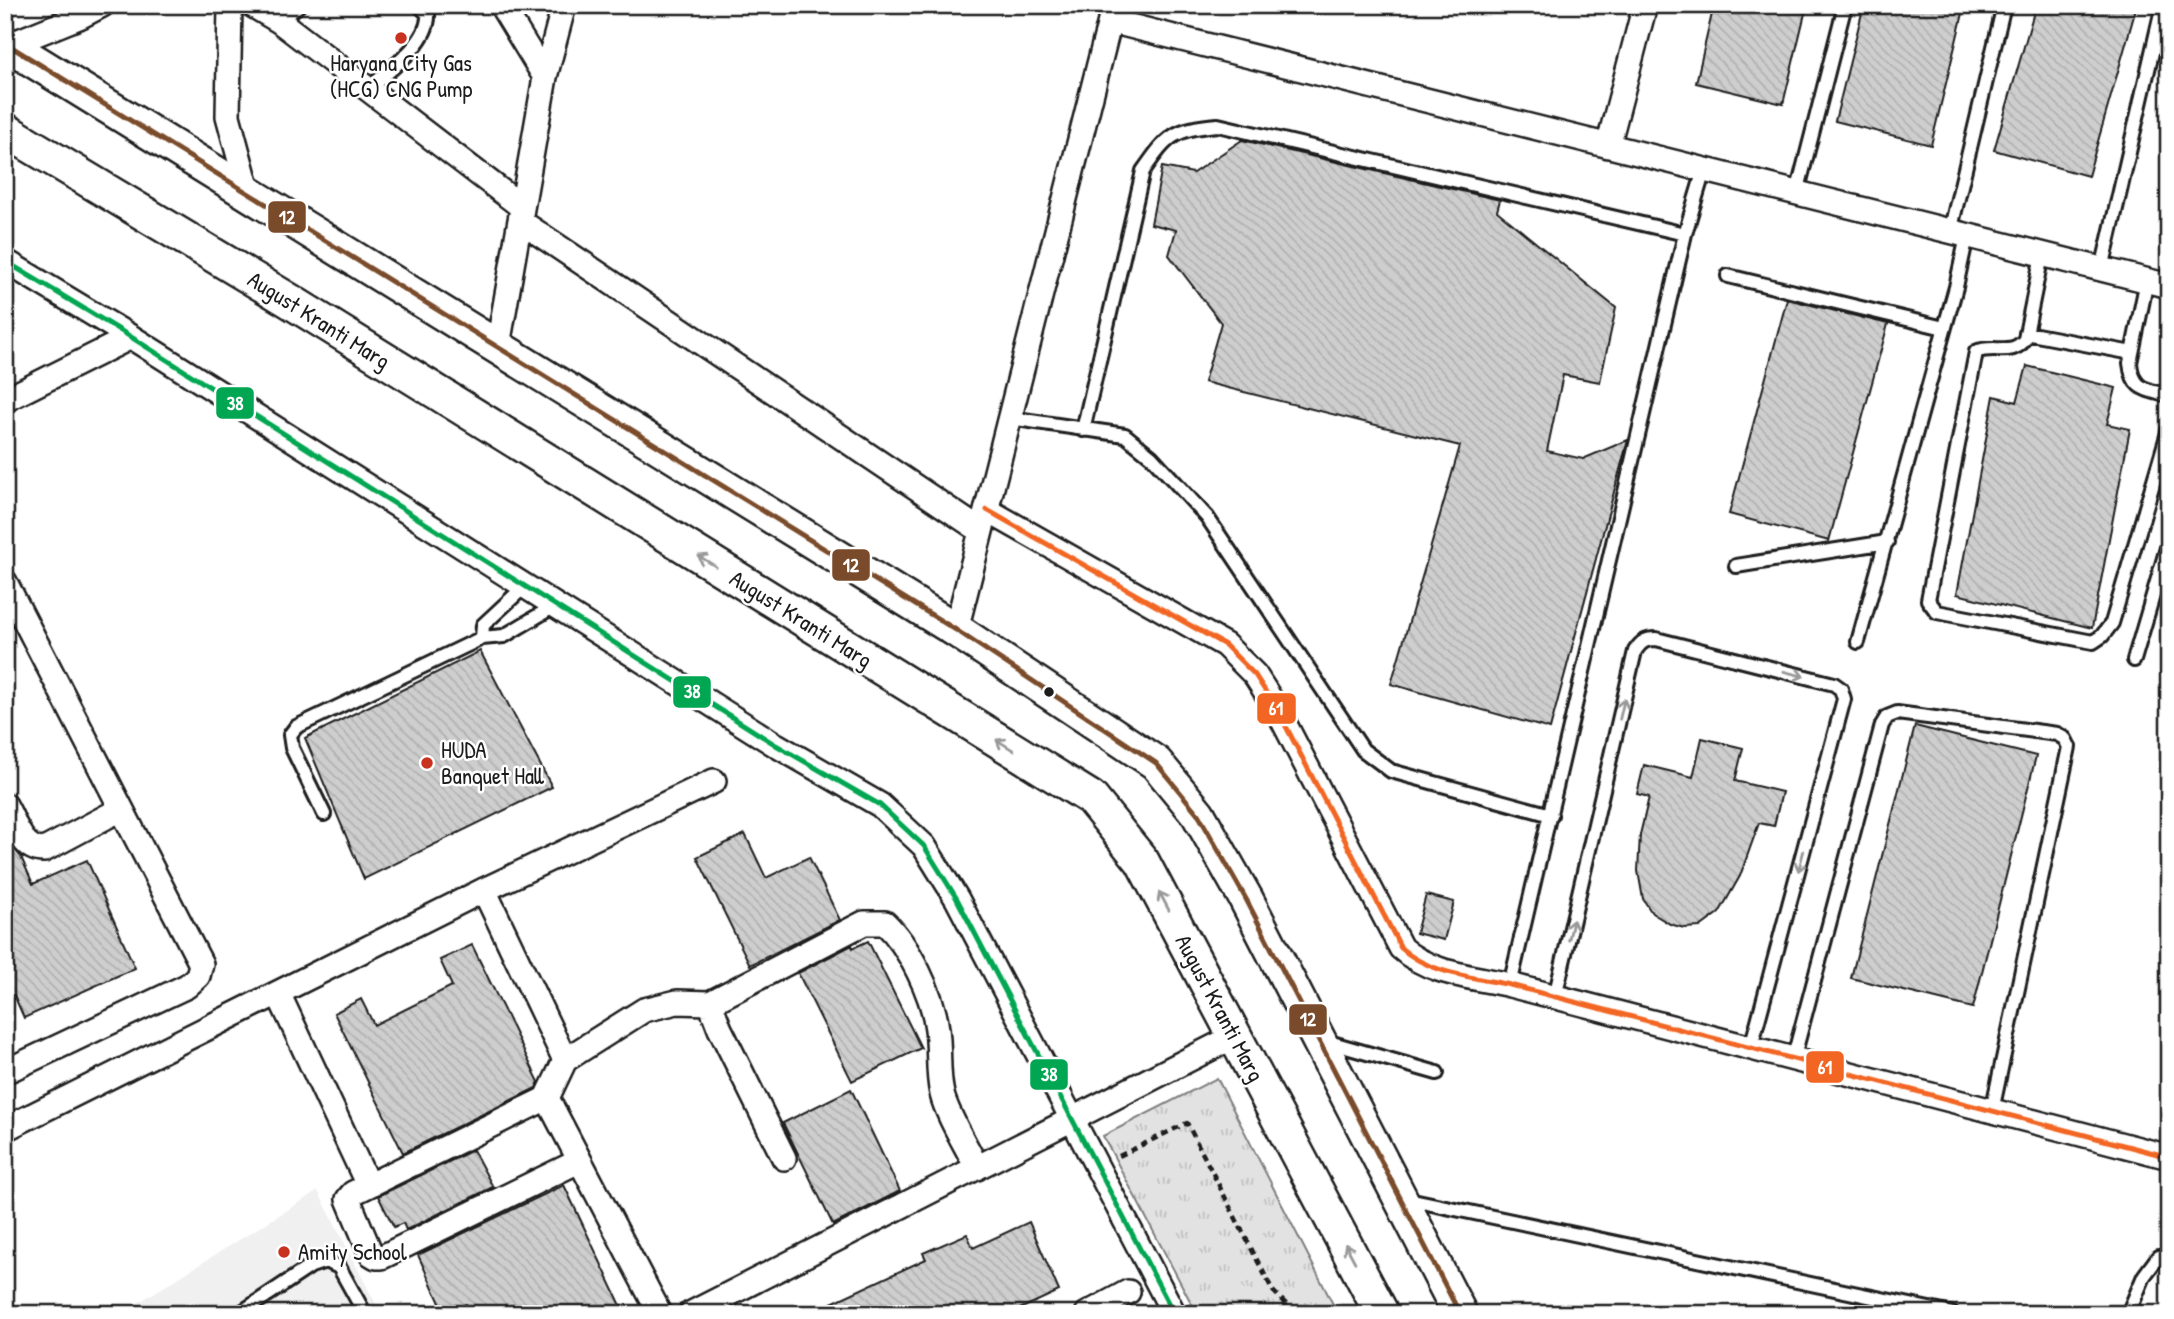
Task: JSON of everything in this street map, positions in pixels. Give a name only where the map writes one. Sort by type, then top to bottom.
[{"type":"main road","points":[[7,44],[956,630],[1156,763],[1198,814],[1247,899],[1460,1314]]},
{"type":"main road","name":"August Kranti Marg","points":[[5,130],[289,301],[1091,798],[1143,861],[1382,1314]]},
{"type":"street","points":[[7,44],[81,16],[102,5]]},
{"type":"street","points":[[230,5],[228,116],[249,194]]},
{"type":"street","points":[[252,5],[279,21],[368,89],[521,214],[984,521],[1225,645],[1255,675],[1278,711],[1401,948],[1413,959],[1429,966],[2169,1157]]},
{"type":"street","points":[[501,5],[545,77]]},
{"type":"street","points":[[498,346],[545,77],[564,5]]},
{"type":"street","points":[[1608,146],[1645,5]]},
{"type":"street","points":[[956,630],[1112,13],[1608,146],[2158,283]]},
{"type":"street","points":[[5,261],[131,337],[776,744],[880,804],[924,846],[957,899],[1174,1314]]},
{"type":"street","points":[[5,400],[131,337]]},
{"type":"street","points":[[5,582],[201,964],[198,976],[187,986],[11,1069],[5,1069]]},
{"type":"street","points":[[5,1129],[484,890],[714,781]]},
{"type":"street","points":[[5,805],[26,845],[36,850],[44,850],[121,809]]},
{"type":"street","points":[[484,890],[565,1060]]},
{"type":"street","points":[[579,1161],[382,1257],[371,1254],[348,1199],[368,1185],[547,1098],[565,1060],[645,1010],[677,1002],[710,1003],[864,923],[885,923],[899,937],[930,999],[937,1030],[937,1066],[943,1097],[977,1168]]},
{"type":"street","points":[[278,993],[368,1185]]},
{"type":"street","points":[[710,1003],[720,1029],[784,1158]]},
{"type":"street","points":[[690,1314],[1235,1036]]},
{"type":"street","points":[[547,1098],[660,1314]]},
{"type":"street","points":[[1087,1314],[1128,1292]]},
{"type":"lane","points":[[279,21],[299,5]]},
{"type":"lane","points":[[368,89],[419,42],[429,24],[428,14],[419,5]]},
{"type":"lane","points":[[1797,193],[1844,5]]},
{"type":"lane","points":[[1858,642],[1944,328],[1959,234],[2004,5]]},
{"type":"lane","points":[[2102,269],[2164,5]]},
{"type":"lane","points":[[1083,430],[1143,171],[1161,144],[1186,128],[1218,125],[1685,234]]},
{"type":"lane","points":[[1510,985],[1685,234],[1704,170]]},
{"type":"lane","points":[[2042,255],[2021,346],[2008,350],[1983,349],[1976,352],[1928,600],[1937,611],[2093,642],[2102,636],[2112,623],[2169,429]]},
{"type":"lane","points":[[1728,276],[1944,328]]},
{"type":"lane","points":[[2158,283],[2130,363],[2133,380],[2142,389],[2169,397]]},
{"type":"lane","points":[[2026,333],[2132,353]]},
{"type":"lane","points":[[1010,418],[1125,435],[1152,457],[1208,517],[1363,750],[1391,771],[1551,815]]},
{"type":"lane","points":[[2134,660],[2169,541]]},
{"type":"lane","points":[[1736,566],[1887,542]]},
{"type":"lane","points":[[482,638],[483,625],[525,586]]},
{"type":"lane","points":[[324,814],[292,748],[290,735],[296,727],[482,638],[504,636],[556,605]]},
{"type":"lane","points":[[1555,997],[1640,643],[1647,639],[1656,639],[1835,684],[1841,689],[1844,699],[1751,1047]]},
{"type":"lane","points":[[1793,1060],[1882,725],[1887,717],[1897,713],[2057,734],[2065,739],[2070,747],[1992,1111]]},
{"type":"lane","points":[[1318,1038],[1437,1073]]},
{"type":"lane","points":[[1400,1198],[1953,1314]]},
{"type":"lane","points":[[2128,1314],[2144,1276],[2158,1256],[2169,1257]]},
{"type":"lane","points":[[239,1314],[311,1266],[326,1261],[339,1267],[365,1314]]},
{"type":"path","points":[[1096,1167],[1187,1123],[1272,1291],[1296,1314]]},
{"type":"shaded area","name":"Amity School","points":[[318,1191],[381,1314],[120,1314]]},
{"type":"green space","points":[[1217,1078],[1338,1314],[1197,1314],[1103,1136]]},
{"type":"building","points":[[1714,5],[1807,5],[1783,104],[1696,83]]},
{"type":"building","points":[[1864,5],[1965,5],[1931,145],[1835,121]]},
{"type":"building","points":[[2036,5],[2137,5],[2088,176],[1994,150]]},
{"type":"building","points":[[1242,140],[1500,200],[1497,211],[1616,308],[1600,382],[1563,375],[1547,451],[1583,459],[1628,440],[1550,729],[1391,684],[1460,446],[1204,382],[1221,323],[1169,255],[1176,230],[1151,224],[1162,167],[1193,173]]},
{"type":"building","points":[[1787,299],[1888,324],[1829,541],[1729,514]]},
{"type":"building","points":[[2027,366],[2116,388],[2107,424],[2130,429],[2092,628],[1957,594],[1994,396],[2017,402]]},
{"type":"building","name":"HUDA Banquet Hall","points":[[480,651],[552,787],[364,879],[305,738]]},
{"type":"building","points":[[1915,726],[2036,756],[1973,1008],[1851,978]]},
{"type":"building","points":[[1702,738],[1743,748],[1735,781],[1782,792],[1774,826],[1759,823],[1740,876],[1719,913],[1700,927],[1684,928],[1670,924],[1652,913],[1643,899],[1638,871],[1640,835],[1649,797],[1637,794],[1644,765],[1693,777]]},
{"type":"building","points":[[745,834],[766,878],[809,857],[840,920],[750,965],[697,857]]},
{"type":"building","points":[[5,837],[21,857],[33,884],[87,860],[135,968],[24,1018],[14,995],[5,999]]},
{"type":"building","points":[[1426,895],[1454,902],[1444,940],[1416,933]]},
{"type":"building","points":[[868,941],[921,1048],[852,1081],[798,973],[852,945],[853,948]]},
{"type":"building","points":[[472,945],[539,1082],[536,1088],[403,1153],[334,1013],[361,999],[374,1025],[452,986],[440,960]]},
{"type":"building","points":[[851,1089],[900,1191],[833,1225],[783,1123]]},
{"type":"building","points":[[473,1150],[493,1187],[406,1230],[403,1223],[394,1227],[378,1196]]},
{"type":"building","points":[[564,1185],[625,1314],[471,1314],[466,1304],[445,1314],[418,1255]]},
{"type":"building","points":[[1029,1222],[1059,1291],[1009,1314],[808,1314],[926,1259],[923,1253],[967,1234],[973,1248]]},
{"type":"transit line","name":"12","points":[[5,43],[956,630],[1156,763],[1198,814],[1246,899],[1460,1314]]},
{"type":"transit line","name":"38","points":[[5,261],[131,337],[776,745],[880,805],[924,846],[957,899],[1174,1314]]},
{"type":"transit line","name":"61","points":[[987,510],[1225,645],[1255,675],[1278,711],[1401,948],[1412,957],[1452,973],[1510,985],[2169,1157]]},
{"type":"place","name":"Haryana City Gas (HCG) CNG Pump","points":[[401,38]]},
{"type":"place","name":"HUDA Banquet Hall","points":[[427,763]]},
{"type":"place","name":"Amity School","points":[[284,1252]]}]
